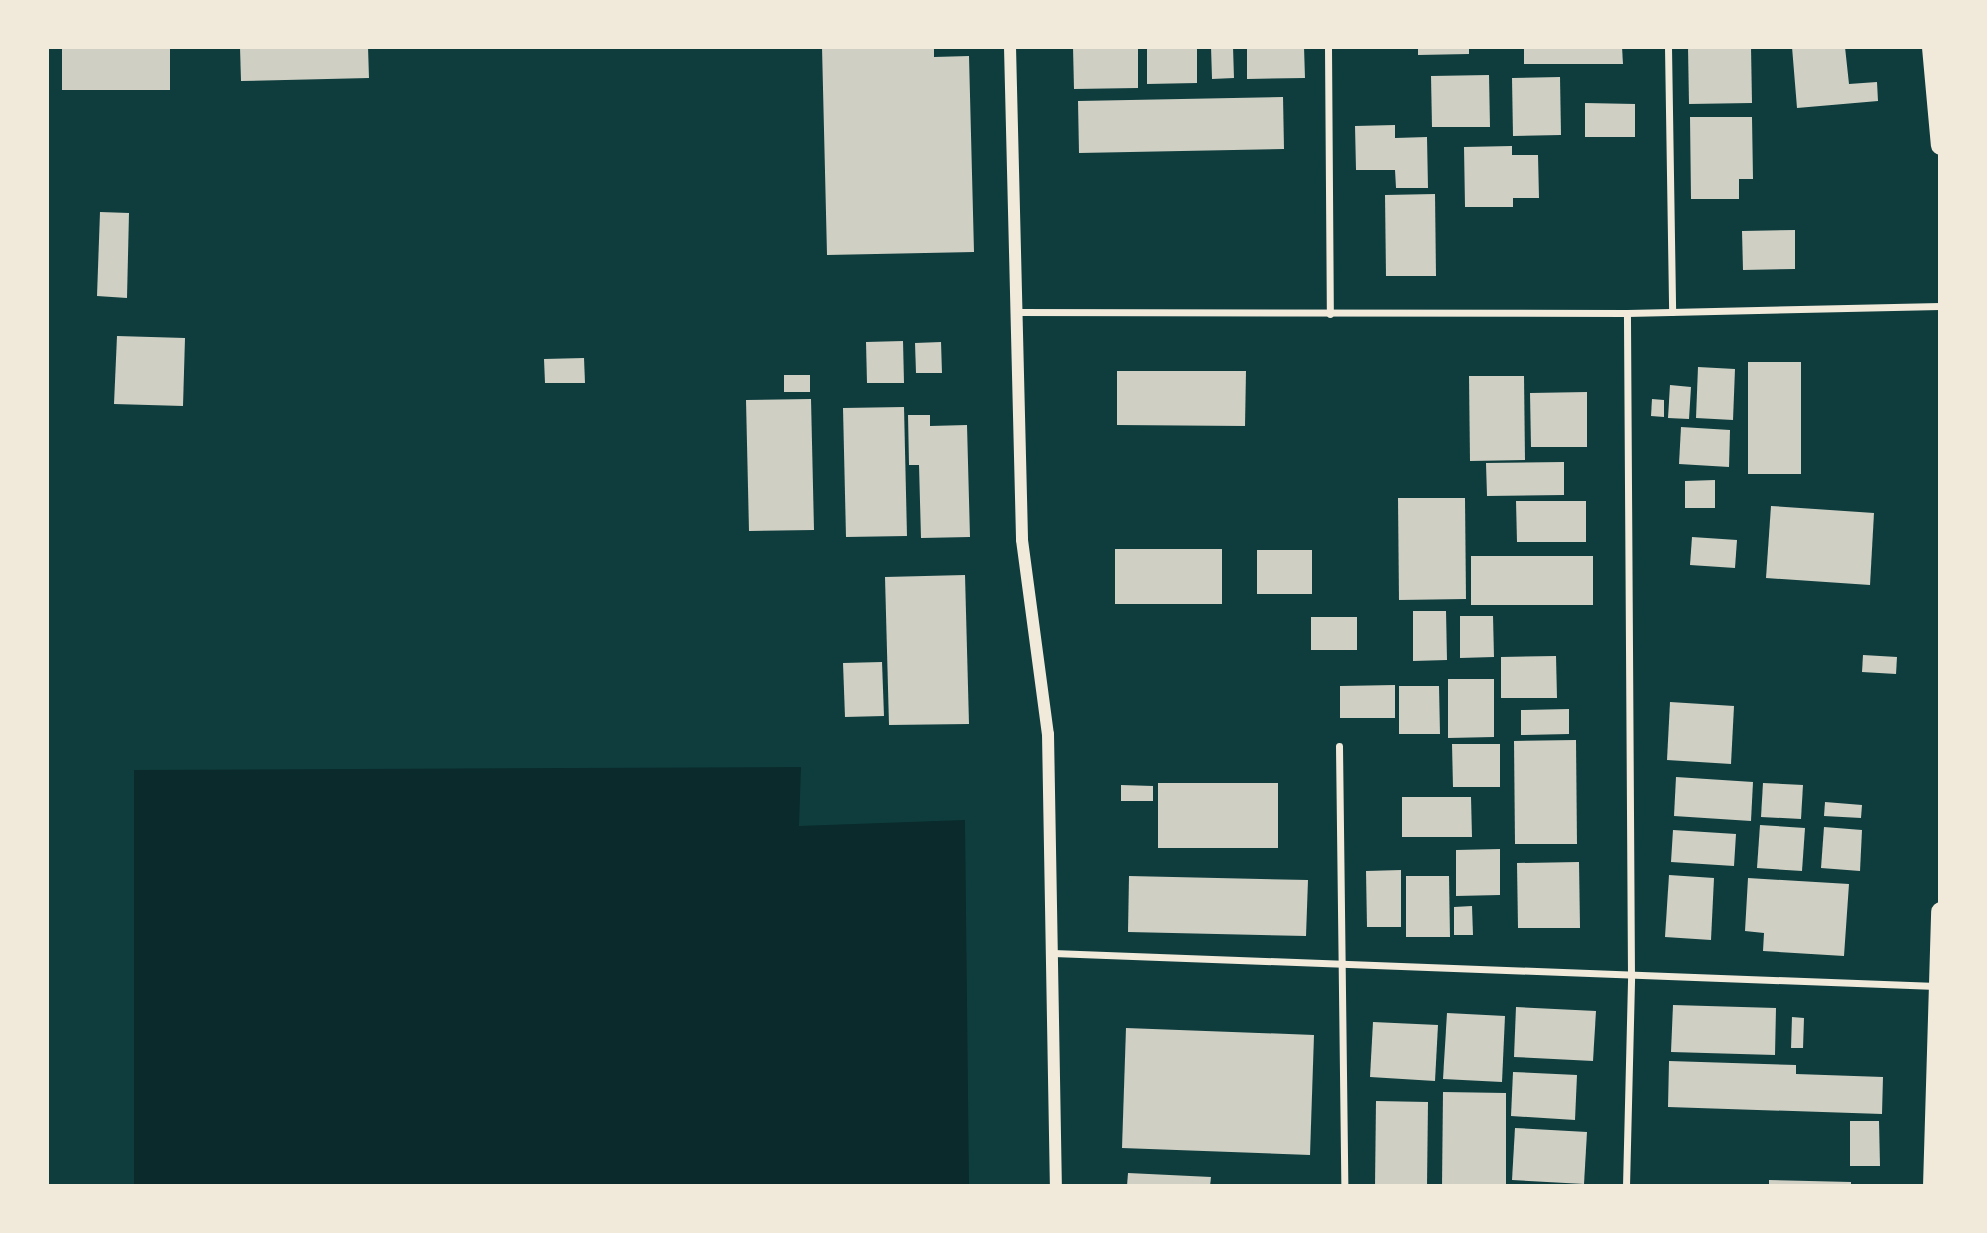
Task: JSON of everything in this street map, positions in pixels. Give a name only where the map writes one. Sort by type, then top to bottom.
[{"type":"highway","points":[[1931,47],[1940,145]]},
{"type":"highway","points":[[1932,1186],[1940,911]]},
{"type":"street","points":[[1010,47],[1014,312],[1022,540],[1048,734],[1056,1186]]},
{"type":"street","points":[[1328,47],[1330,314]]},
{"type":"street","points":[[1668,47],[1672,312]]},
{"type":"street","points":[[1014,312],[1627,313],[1940,306]]},
{"type":"street","points":[[1626,1186],[1631,976],[1627,313]]},
{"type":"street","points":[[1339,746],[1344,1186]]},
{"type":"street","points":[[1053,953],[1341,966],[1939,986]]},
{"type":"water","points":[[801,767],[799,826],[965,820],[969,1186],[134,1186],[134,770]]},
{"type":"building","points":[[62,47],[170,47],[170,90],[62,90]]},
{"type":"building","points":[[240,47],[368,47],[369,78],[241,81]]},
{"type":"building","points":[[822,47],[934,47],[934,57],[969,56],[974,252],[827,255]]},
{"type":"building","points":[[1073,47],[1138,47],[1138,88],[1074,89]]},
{"type":"building","points":[[1147,47],[1197,47],[1197,83],[1147,84]]},
{"type":"building","points":[[1211,47],[1233,47],[1234,78],[1212,79]]},
{"type":"building","points":[[1247,47],[1304,47],[1305,78],[1247,79]]},
{"type":"building","points":[[1418,47],[1469,47],[1469,54],[1418,55]]},
{"type":"building","points":[[1524,47],[1622,47],[1623,64],[1524,64]]},
{"type":"building","points":[[1688,47],[1751,47],[1752,103],[1689,104]]},
{"type":"building","points":[[1792,47],[1845,47],[1849,84],[1877,82],[1878,101],[1797,108]]},
{"type":"building","points":[[1489,75],[1490,127],[1432,127],[1431,76]]},
{"type":"building","points":[[1560,77],[1561,135],[1513,136],[1512,78]]},
{"type":"building","points":[[1283,97],[1284,149],[1079,153],[1078,101]]},
{"type":"building","points":[[1585,103],[1635,104],[1635,137],[1585,137]]},
{"type":"building","points":[[1690,117],[1752,117],[1753,179],[1739,179],[1739,199],[1691,199]]},
{"type":"building","points":[[1395,125],[1395,138],[1427,137],[1428,188],[1396,188],[1395,170],[1356,170],[1355,126]]},
{"type":"building","points":[[1512,146],[1512,155],[1538,155],[1539,198],[1513,198],[1513,207],[1465,207],[1464,147]]},
{"type":"building","points":[[1435,194],[1436,276],[1386,276],[1385,195]]},
{"type":"building","points":[[100,212],[129,213],[127,298],[97,296]]},
{"type":"building","points":[[1795,230],[1795,269],[1743,270],[1742,231]]},
{"type":"building","points":[[117,336],[185,338],[183,406],[114,404]]},
{"type":"building","points":[[903,341],[904,383],[867,383],[866,342]]},
{"type":"building","points":[[941,342],[942,373],[916,373],[915,343]]},
{"type":"building","points":[[584,358],[585,383],[545,383],[544,359]]},
{"type":"building","points":[[1748,362],[1801,362],[1801,474],[1748,474]]},
{"type":"building","points":[[1698,367],[1735,369],[1733,420],[1696,418]]},
{"type":"building","points":[[1117,371],[1246,371],[1245,426],[1117,425]]},
{"type":"building","points":[[784,375],[810,375],[810,392],[784,392]]},
{"type":"building","points":[[1469,376],[1524,376],[1525,460],[1470,461]]},
{"type":"building","points":[[1670,385],[1691,387],[1689,419],[1668,418]]},
{"type":"building","points":[[1587,392],[1587,447],[1531,447],[1530,393]]},
{"type":"building","points":[[811,399],[814,530],[749,531],[746,400]]},
{"type":"building","points":[[1652,399],[1664,400],[1664,417],[1651,416]]},
{"type":"building","points":[[904,407],[907,536],[846,537],[843,408]]},
{"type":"building","points":[[908,415],[930,415],[930,426],[967,425],[970,537],[921,538],[919,465],[909,465]]},
{"type":"building","points":[[1681,427],[1730,430],[1729,467],[1679,464]]},
{"type":"building","points":[[1564,462],[1564,495],[1487,496],[1486,463]]},
{"type":"building","points":[[1715,480],[1715,508],[1685,508],[1685,481]]},
{"type":"building","points":[[1398,498],[1465,498],[1466,599],[1399,600]]},
{"type":"building","points":[[1516,501],[1586,501],[1586,542],[1517,542]]},
{"type":"building","points":[[1771,506],[1874,513],[1870,585],[1766,578]]},
{"type":"building","points":[[1692,537],[1737,540],[1735,568],[1690,565]]},
{"type":"building","points":[[1115,549],[1222,549],[1222,604],[1115,604]]},
{"type":"building","points":[[1257,550],[1312,550],[1312,594],[1257,594]]},
{"type":"building","points":[[1471,556],[1593,556],[1593,605],[1471,605]]},
{"type":"building","points":[[965,575],[969,724],[889,725],[885,577]]},
{"type":"building","points":[[1413,611],[1446,611],[1447,660],[1413,661]]},
{"type":"building","points":[[1460,616],[1493,616],[1494,657],[1460,658]]},
{"type":"building","points":[[1311,617],[1357,617],[1357,650],[1311,650]]},
{"type":"building","points":[[1863,655],[1897,657],[1896,674],[1862,672]]},
{"type":"building","points":[[1556,656],[1557,698],[1501,698],[1501,657]]},
{"type":"building","points":[[882,662],[884,716],[845,717],[843,663]]},
{"type":"building","points":[[1448,679],[1494,679],[1494,737],[1448,738]]},
{"type":"building","points":[[1395,685],[1395,718],[1340,718],[1340,686]]},
{"type":"building","points":[[1399,686],[1439,686],[1440,734],[1399,734]]},
{"type":"building","points":[[1670,702],[1734,706],[1731,764],[1667,760]]},
{"type":"building","points":[[1569,709],[1569,734],[1521,735],[1521,710]]},
{"type":"building","points":[[1576,740],[1577,844],[1515,844],[1514,741]]},
{"type":"building","points":[[1452,744],[1500,744],[1500,787],[1453,787]]},
{"type":"building","points":[[1676,777],[1753,782],[1751,821],[1674,816]]},
{"type":"building","points":[[1158,783],[1278,783],[1278,848],[1158,848]]},
{"type":"building","points":[[1763,783],[1803,785],[1801,819],[1761,817]]},
{"type":"building","points":[[1121,785],[1153,786],[1153,801],[1121,801]]},
{"type":"building","points":[[1402,797],[1471,797],[1472,837],[1402,837]]},
{"type":"building","points":[[1825,802],[1862,805],[1861,818],[1824,816]]},
{"type":"building","points":[[1760,825],[1805,828],[1802,871],[1757,868]]},
{"type":"building","points":[[1824,827],[1862,830],[1860,871],[1821,868]]},
{"type":"building","points":[[1673,830],[1736,834],[1734,866],[1671,862]]},
{"type":"building","points":[[1500,849],[1500,895],[1456,896],[1456,850]]},
{"type":"building","points":[[1579,862],[1580,928],[1518,928],[1517,863]]},
{"type":"building","points":[[1401,870],[1401,927],[1367,927],[1366,871]]},
{"type":"building","points":[[1669,875],[1714,878],[1711,940],[1665,937]]},
{"type":"building","points":[[1129,876],[1308,880],[1306,936],[1128,932]]},
{"type":"building","points":[[1406,876],[1449,876],[1450,937],[1406,937]]},
{"type":"building","points":[[1748,878],[1849,884],[1844,956],[1763,951],[1764,933],[1745,931]]},
{"type":"building","points":[[1472,906],[1473,935],[1454,935],[1454,907]]},
{"type":"building","points":[[1673,1005],[1776,1008],[1775,1055],[1671,1052]]},
{"type":"building","points":[[1516,1007],[1596,1011],[1593,1061],[1514,1057]]},
{"type":"building","points":[[1447,1013],[1505,1016],[1502,1082],[1443,1079]]},
{"type":"building","points":[[1792,1017],[1804,1018],[1803,1048],[1791,1048]]},
{"type":"building","points":[[1373,1022],[1438,1025],[1435,1081],[1370,1077]]},
{"type":"building","points":[[1126,1028],[1314,1035],[1310,1155],[1122,1148]]},
{"type":"building","points":[[1669,1061],[1796,1065],[1796,1074],[1883,1077],[1882,1114],[1668,1107]]},
{"type":"building","points":[[1513,1072],[1577,1075],[1575,1120],[1511,1116]]},
{"type":"building","points":[[1443,1092],[1506,1093],[1506,1186],[1442,1186]]},
{"type":"building","points":[[1376,1101],[1428,1102],[1427,1186],[1375,1186]]},
{"type":"building","points":[[1850,1121],[1879,1121],[1880,1166],[1850,1166]]},
{"type":"building","points":[[1515,1128],[1587,1132],[1584,1184],[1512,1180]]},
{"type":"building","points":[[1128,1173],[1211,1177],[1210,1186],[1127,1186]]},
{"type":"building","points":[[1769,1180],[1851,1182],[1851,1186],[1769,1186]]}]
